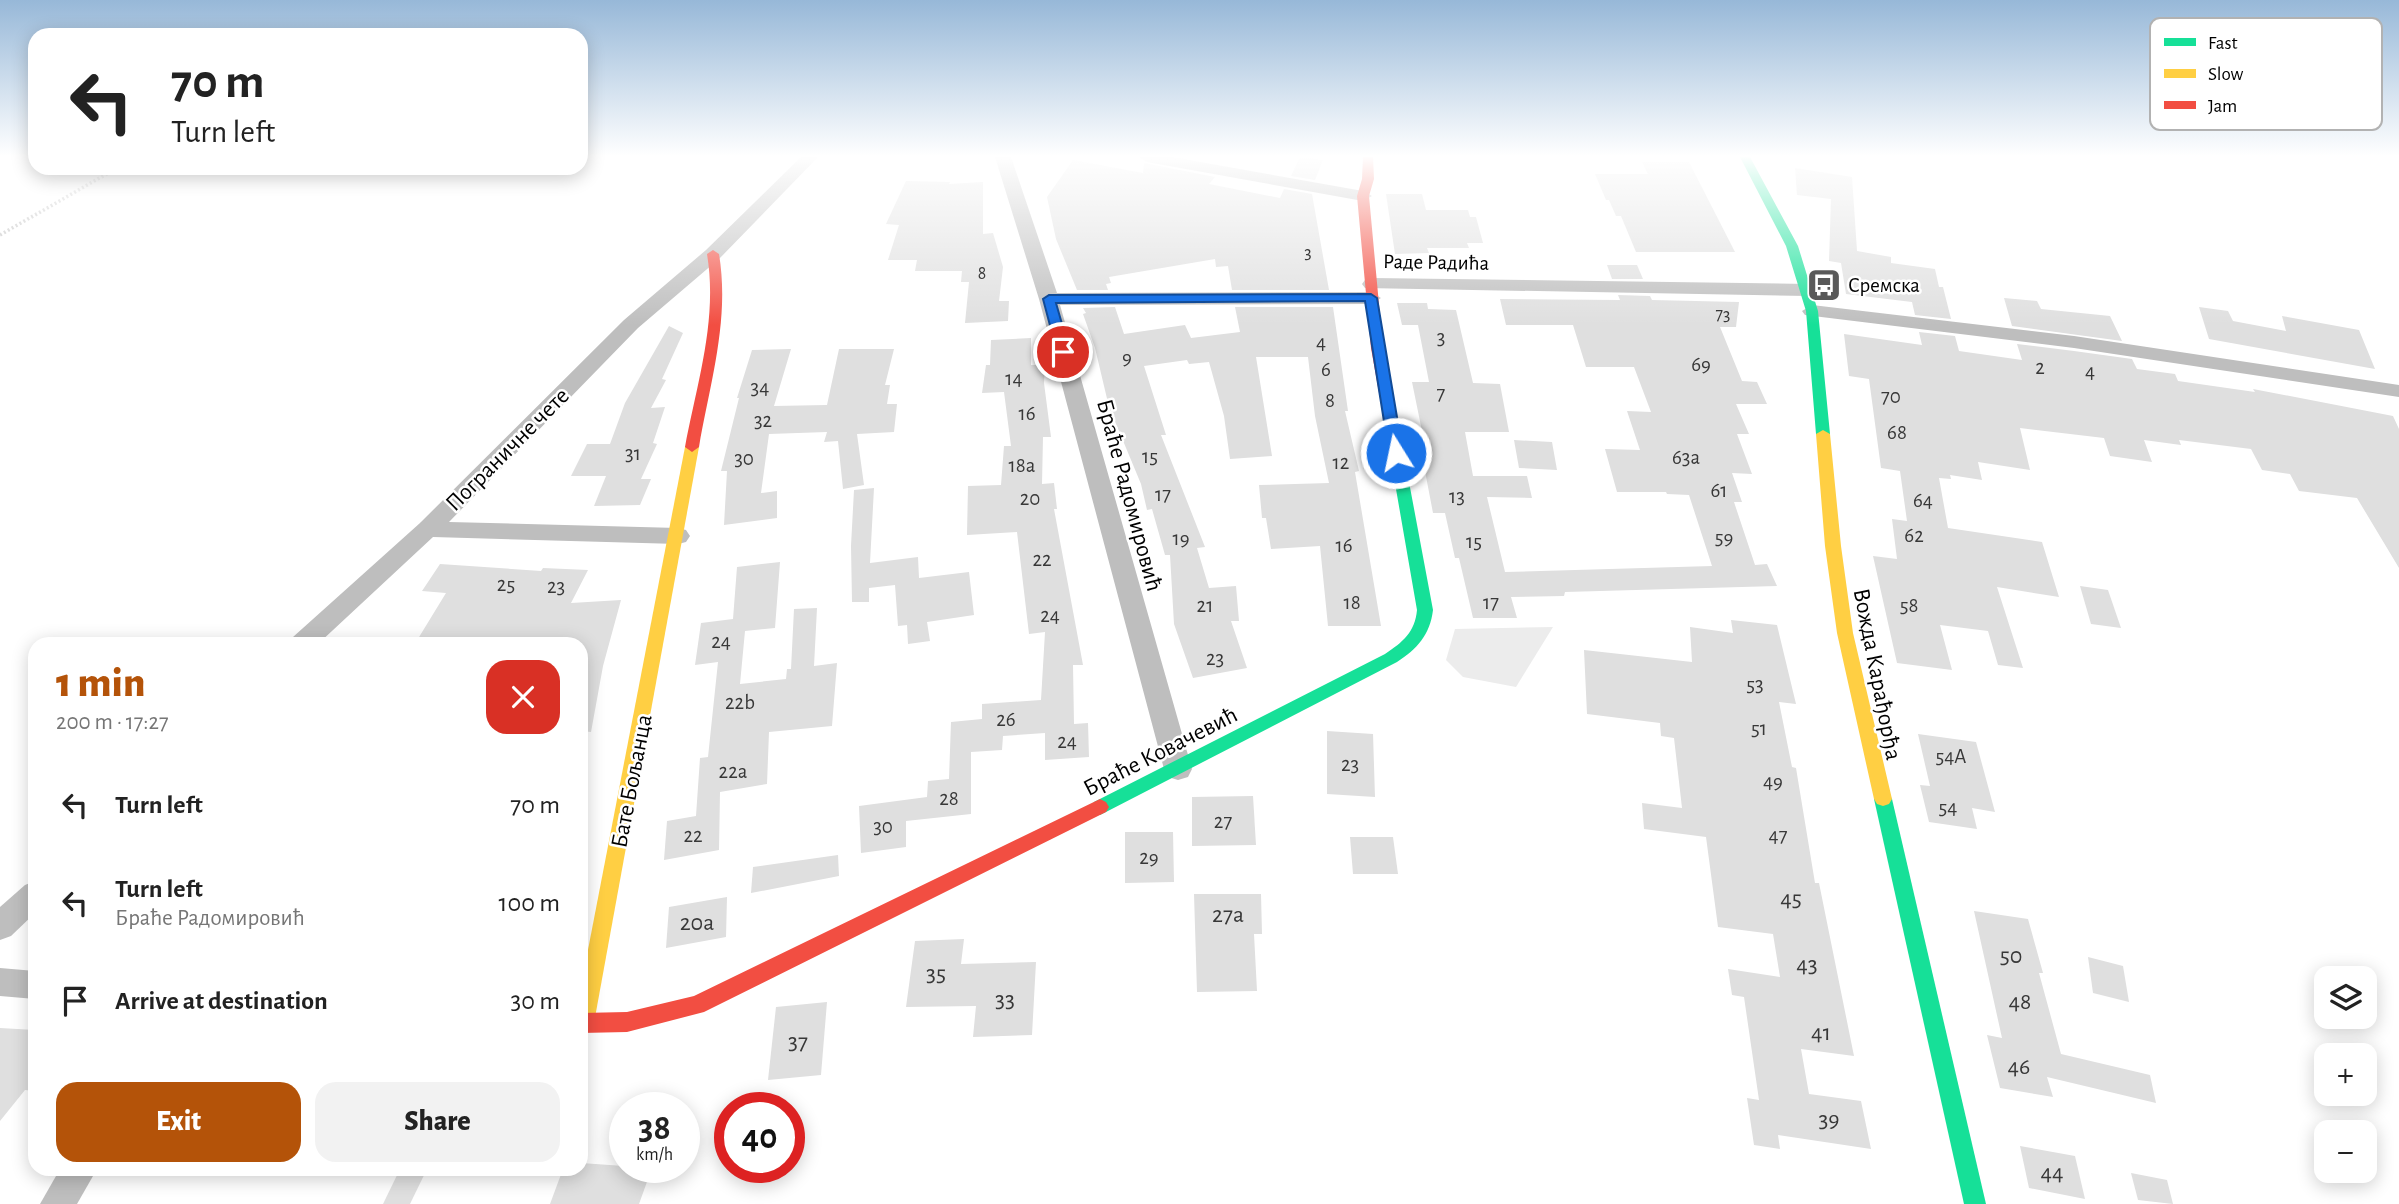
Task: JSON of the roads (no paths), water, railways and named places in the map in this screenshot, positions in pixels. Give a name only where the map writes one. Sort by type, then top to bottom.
[{"type":"street","points":[[713,254],[753,213]]},
{"type":"street","name":"Браће Радомировић","points":[[1021,213],[1049,299],[1178,768]]},
{"type":"street","name":"Раде Радића","points":[[1365,213],[1372,291],[1808,290]]},
{"type":"street","name":"Вожда Карађорђа","points":[[1775,213],[1788,237],[1808,290],[1835,569],[1845,633],[1975,1204]]},
{"type":"street","name":"Пограничне чете","points":[[310,637],[429,529],[631,324],[713,254]]},
{"type":"street","name":"Бате Бољанца","points":[[588,997],[678,536],[712,322],[718,272],[713,254]]},
{"type":"street","points":[[1049,299],[1372,291]]},
{"type":"street","name":"Браће Ковачевић","points":[[588,1023],[628,1022],[696,1005],[1178,768],[1391,658],[1418,638],[1425,626],[1372,291]]},
{"type":"street","points":[[1812,311],[2074,342],[2399,391]]},
{"type":"street","points":[[429,529],[678,536]]},
{"type":"street","points":[[0,926],[28,900]]},
{"type":"street","points":[[0,982],[28,984]]},
{"type":"street","points":[[57,1204],[75,1176]]},
{"type":"place","name":"Сремска","points":[[1824,285]]}]
